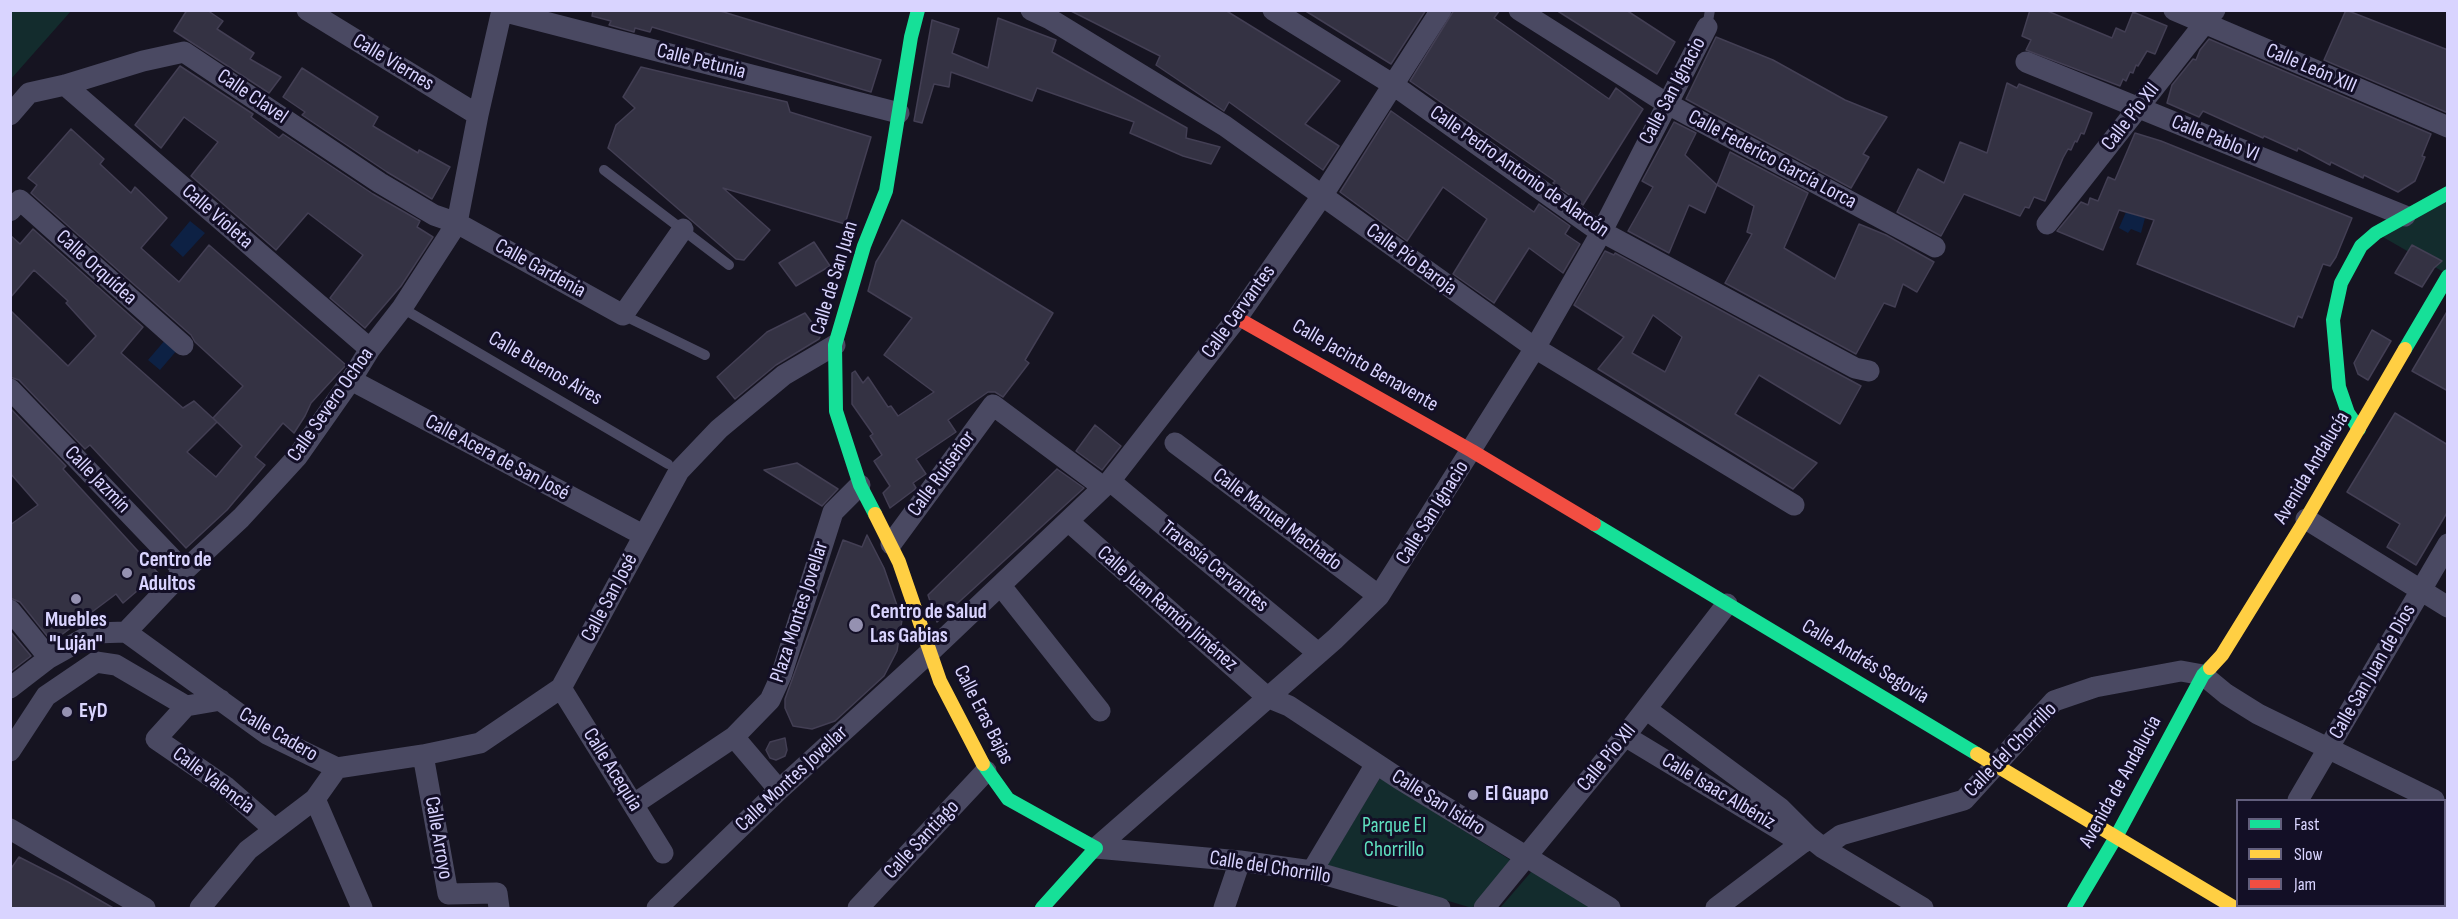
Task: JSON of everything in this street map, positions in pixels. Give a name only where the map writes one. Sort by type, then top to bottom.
[{"type":"street","name":"Calle Viernes","points":[[308,10],[478,115]]},
{"type":"street","name":"Calle de San Juan","points":[[918,10],[911,37],[886,191],[864,246],[835,345],[836,411],[860,485],[891,544],[930,653]]},
{"type":"street","name":"Calle Pío Baroja","points":[[1031,10],[1050,19],[1225,126],[1535,348],[1794,505]]},
{"type":"street","name":"Calle Pedro Antonio de Alarcón","points":[[1273,10],[1392,84],[1593,227],[1855,368],[1869,371]]},
{"type":"street","name":"Calle Cervantes","points":[[930,653],[1106,484],[1169,407],[1237,318],[1322,196],[1441,10]]},
{"type":"street","name":"Calle Federico García Lorca","points":[[1519,10],[1666,103],[1935,247]]},
{"type":"street","name":"Calle León XIII","points":[[2174,10],[2210,17],[2448,127]]},
{"type":"street","name":"Calle Severo Ochoa","points":[[126,632],[241,518],[297,457],[370,349],[402,308],[457,223],[478,115],[502,11]]},
{"type":"street","name":"Calle Petunia","points":[[502,11],[899,113]]},
{"type":"street","name":"Calle Pío XII","points":[[2047,224],[2210,17]]},
{"type":"street","name":"Calle San Ignacio","points":[[1042,909],[1096,848],[1318,653],[1379,596],[1535,348],[1602,231],[1708,19]]},
{"type":"street","name":"Calle Clavel","points":[[10,115],[29,93],[184,52],[380,183],[434,215],[457,223]]},
{"type":"street","name":"Calle Pablo VI","points":[[2026,62],[2405,216]]},
{"type":"street","name":"Calle Violeta","points":[[65,85],[370,349]]},
{"type":"street","points":[[2359,429],[2348,413],[2340,387],[2333,320],[2341,283],[2361,246],[2376,233],[2448,193]]},
{"type":"street","name":"Calle Orquídea","points":[[10,211],[20,200],[183,345]]},
{"type":"street","name":"Calle Gardenia","points":[[457,223],[623,315]]},
{"type":"street","points":[[623,315],[683,229]]},
{"type":"street","name":"Avenida Andalucía","points":[[2203,675],[2222,655],[2306,519],[2448,276]]},
{"type":"street","name":"Calle Jacinto Benavente","points":[[1237,318],[1472,451]]},
{"type":"street","name":"Calle San José","points":[[337,768],[480,744],[561,688],[678,471],[719,429],[784,375],[835,345]]},
{"type":"street","name":"Calle Acera de San José","points":[[351,380],[643,535]]},
{"type":"street","name":"Calle Jazmín","points":[[10,389],[184,572]]},
{"type":"street","name":"Travesía Cervantes","points":[[993,405],[1106,484],[1318,653]]},
{"type":"street","name":"Calle Ruiseñor","points":[[891,544],[993,405]]},
{"type":"street","name":"Calle Manuel Machado","points":[[1175,443],[1379,596]]},
{"type":"street","name":"Calle Andrés Segovia","points":[[1472,451],[2235,909]]},
{"type":"street","name":"Plaza Montes Jovellar","points":[[634,804],[734,736],[770,700],[781,676],[833,512],[860,485]]},
{"type":"street","points":[[2306,519],[2448,607]]},
{"type":"street","name":"Calle Juan Ramón Jiménez","points":[[1068,521],[1267,697]]},
{"type":"street","name":"Calle San Juan de Dios","points":[[2299,799],[2448,544]]},
{"type":"street","points":[[1001,586],[1100,711]]},
{"type":"street","name":"Calle Pío XII","points":[[1484,909],[1647,709],[1727,604]]},
{"type":"street","points":[[10,610],[49,658]]},
{"type":"street","points":[[10,688],[49,658],[94,633],[126,632]]},
{"type":"street","name":"Calle Cadero","points":[[126,632],[267,734],[337,768]]},
{"type":"street","name":"Calle Eras Bajas","points":[[930,653],[940,681],[986,771],[1008,799],[1096,848]]},
{"type":"street","name":"Calle Montes Jovellar","points":[[657,909],[778,790],[930,653]]},
{"type":"street","points":[[10,751],[46,696],[96,662],[116,665],[186,706]]},
{"type":"street","name":"Calle del Chorrillo","points":[[1716,909],[1811,843],[1964,800],[2054,701],[2094,687],[2181,671],[2203,675]]},
{"type":"street","points":[[2203,675],[2226,694],[2258,714],[2430,799]]},
{"type":"street","name":"Avenida de Andalucía","points":[[2074,909],[2116,837],[2203,675]]},
{"type":"street","name":"Calle Acequia","points":[[561,688],[663,853]]},
{"type":"street","name":"Calle San Isidro","points":[[1267,697],[1289,706],[1376,764],[1610,909]]},
{"type":"street","name":"Calle Cadero","points":[[186,706],[221,700]]},
{"type":"street","name":"Calle Valencia","points":[[186,706],[156,739],[226,787],[274,829]]},
{"type":"street","name":"Calle Isaac Albéniz","points":[[1647,709],[1780,808],[1811,843]]},
{"type":"street","points":[[734,736],[778,790]]},
{"type":"street","name":"Calle Isaac Albéniz","points":[[1625,736],[1923,909]]},
{"type":"street","name":"Calle Arroyo","points":[[423,755],[448,894],[496,893],[499,909]]},
{"type":"street","points":[[1312,871],[1376,764]]},
{"type":"street","name":"Calle Valencia","points":[[201,908],[248,850],[315,798],[337,768]]},
{"type":"street","name":"Calle Santiago","points":[[858,909],[986,771]]},
{"type":"street","points":[[315,798],[363,909]]},
{"type":"street","points":[[10,829],[146,909]]},
{"type":"street","name":"Calle del Chorrillo","points":[[1096,848],[1240,861],[1312,871],[1440,909]]},
{"type":"street","points":[[1224,909],[1240,861]]},
{"type":"street","points":[[108,909],[113,901],[126,909]]},
{"type":"lane","points":[[603,170],[729,265]]},
{"type":"lane","name":"Calle Buenos Aires","points":[[402,308],[668,464]]},
{"type":"lane","name":"Calle Gardenia","points":[[623,315],[705,355]]},
{"type":"green space","points":[[10,11],[71,11],[11,79]]},
{"type":"green space","points":[[2447,193],[2447,274],[2376,233]]},
{"type":"green space","name":"Parque El Chorrillo","points":[[1380,778],[1512,861],[1472,908],[1327,865]]},
{"type":"green space","points":[[1532,871],[1591,908],[1500,908]]},
{"type":"water","points":[[2126,212],[2145,218],[2141,233],[2131,229],[2128,233],[2119,228]]},
{"type":"water","points":[[190,221],[205,233],[183,257],[170,245]]},
{"type":"water","points":[[166,339],[178,349],[160,370],[148,360]]},
{"type":"building","points":[[187,10],[207,10],[223,21],[217,29],[254,53],[250,59],[281,77],[269,93],[174,31]]},
{"type":"building","points":[[593,10],[717,10],[881,60],[871,92],[652,27],[650,32],[635,28],[634,32],[609,25],[611,21],[592,16]]},
{"type":"building","points":[[1069,10],[1225,10],[1340,81],[1305,124],[1339,146],[1323,170],[1229,102],[1224,111],[1156,65],[1160,56]]},
{"type":"building","points":[[1304,10],[1426,10],[1391,64]]},
{"type":"building","points":[[1454,10],[1500,10],[1494,18],[1609,99],[1616,88],[1643,109],[1583,205],[1553,183],[1555,181],[1410,81]]},
{"type":"building","points":[[1556,10],[1626,10],[1675,42],[1657,74]]},
{"type":"building","points":[[2030,10],[2045,10],[2112,38],[2116,28],[2125,32],[2133,12],[2167,26],[2155,54],[2147,51],[2133,73],[2130,72],[2126,81],[2123,79],[2120,86],[2026,50],[2031,40],[2022,36]]},
{"type":"building","points":[[2346,10],[2448,50],[2448,113],[2324,60]]},
{"type":"building","points":[[998,18],[1056,40],[1052,52],[1187,128],[1186,138],[1220,147],[1211,164],[1183,156],[1130,133],[1134,122],[1037,88],[1032,101],[951,72],[949,87],[934,84],[922,123],[914,121],[932,20],[959,29],[952,53],[988,68]]},
{"type":"building","points":[[1716,37],[1773,60],[1845,100],[1887,117],[1863,154],[1869,157],[1851,188],[1686,99]]},
{"type":"building","points":[[2209,39],[2431,134],[2415,181],[2398,192],[2364,175],[2363,178],[2331,162],[2330,165],[2298,148],[2297,151],[2264,136],[2263,138],[2203,111],[2199,117],[2167,103],[2172,85],[2193,59],[2196,60],[2200,50]]},
{"type":"building","points":[[180,66],[253,114],[251,117],[279,138],[283,134],[373,194],[420,221],[417,227],[433,237],[401,286],[365,328],[330,298],[363,255],[308,213],[276,250],[191,176],[218,142],[184,117],[161,148],[135,125]]},
{"type":"building","points":[[641,67],[787,102],[790,112],[871,137],[845,224],[723,188],[770,230],[744,260],[736,259],[608,148],[616,125],[635,108],[623,97]]},
{"type":"building","points":[[302,68],[378,117],[373,126],[418,153],[419,150],[450,167],[432,199],[302,115],[305,112],[283,97]]},
{"type":"building","points":[[2007,83],[2017,88],[2019,84],[2092,113],[2084,134],[2081,133],[2077,142],[2075,141],[2071,150],[2068,149],[2063,158],[2045,201],[2034,197],[2029,208],[2025,207],[2020,216],[1964,194],[1941,236],[1897,212],[1918,169],[1944,183],[1960,142],[1987,153]]},
{"type":"building","points":[[1391,111],[1534,212],[1539,204],[1570,226],[1565,234],[1580,244],[1563,273],[1529,248],[1494,303],[1453,274],[1487,219],[1443,187],[1407,241],[1340,192]]},
{"type":"building","points":[[1674,122],[1696,133],[1685,155],[1717,185],[1705,213],[1689,205],[1669,253],[1628,231],[1653,187],[1642,181]]},
{"type":"building","points":[[71,129],[104,159],[100,164],[131,193],[135,187],[167,218],[141,248],[179,282],[209,245],[346,365],[311,403],[294,433],[283,423],[255,457],[265,465],[227,510],[186,548],[90,445],[85,449],[19,380],[10,377],[10,310],[68,366],[96,336],[66,303],[68,301],[34,270],[10,298],[10,235],[20,244],[33,229],[143,327],[121,353],[183,408],[194,401],[217,422],[213,418],[243,386],[195,342],[191,335],[31,193],[37,185],[28,178]],"holes":[[[217,422],[242,446],[216,477],[187,452]]]},
{"type":"building","points":[[2135,133],[2161,141],[2352,218],[2336,257],[2330,266],[2323,264],[2302,318],[2298,316],[2294,327],[2137,264],[2154,220],[2119,210],[2103,250],[2057,231],[2081,202],[2088,205],[2090,198],[2098,201],[2108,177],[2115,180]]},
{"type":"building","points":[[1730,152],[1808,193],[1784,248],[1835,279],[1859,224],[1886,235],[1934,262],[1917,292],[1903,284],[1895,307],[1884,303],[1856,354],[1725,283],[1752,234],[1747,232],[1754,206],[1717,185]]},
{"type":"building","points":[[902,220],[1053,313],[1025,360],[1029,363],[1003,397],[995,392],[988,392],[948,420],[956,432],[916,459],[926,474],[913,483],[916,488],[914,490],[890,508],[883,493],[890,486],[874,461],[882,455],[870,436],[873,434],[852,404],[852,373],[855,371],[863,383],[868,377],[888,407],[891,406],[898,416],[934,392],[884,355],[912,318],[868,291],[876,262]]},
{"type":"building","points":[[814,242],[830,266],[796,286],[779,263]]},
{"type":"building","points":[[2412,245],[2442,261],[2434,268],[2422,287],[2395,273]]},
{"type":"building","points":[[1605,251],[1614,255],[1615,253],[1861,386],[1840,424],[1759,375],[1735,414],[1817,463],[1793,489],[1598,369],[1624,337],[1574,305]],"holes":[[[1653,315],[1682,337],[1665,372],[1632,353]]]},
{"type":"building","points":[[2448,310],[2448,391],[2412,371]]},
{"type":"building","points":[[805,313],[821,335],[819,339],[776,365],[735,399],[717,377],[767,332]]},
{"type":"building","points":[[2372,330],[2391,341],[2368,380],[2358,374],[2354,363]]},
{"type":"building","points":[[10,408],[66,466],[63,469],[158,573],[123,603],[116,594],[52,642],[20,602],[10,598],[10,525],[38,505],[10,473]]},
{"type":"building","points":[[2395,413],[2448,445],[2448,511],[2416,565],[2387,547],[2400,524],[2347,492]]},
{"type":"building","points":[[1095,425],[1121,446],[1102,470],[1076,451]]},
{"type":"building","points":[[797,463],[838,489],[822,506],[764,470]]},
{"type":"building","points":[[1057,469],[1084,488],[937,622],[928,595]]},
{"type":"building","name":"Centro de Salud Las Gabias","points":[[867,535],[884,568],[902,620],[897,651],[884,676],[835,721],[812,729],[793,726],[785,708],[785,699],[843,540],[862,547]]},
{"type":"building","points":[[10,631],[31,656],[10,672]]},
{"type":"building","points":[[785,738],[787,750],[785,756],[776,760],[770,758],[766,750],[770,742]]},
{"type":"building","points":[[19,857],[115,909],[10,909],[10,870]]},
{"type":"traffic: fast","points":[[875,514],[860,485],[836,411],[835,345],[864,246],[886,191],[911,37],[918,10]]},
{"type":"traffic: fast","points":[[2359,429],[2348,413],[2339,387],[2333,320],[2341,283],[2361,246],[2376,233],[2448,193]]},
{"type":"traffic: fast","points":[[2405,349],[2448,276]]},
{"type":"traffic: fast","points":[[1594,524],[1977,754]]},
{"type":"traffic: fast","points":[[2074,908],[2116,837],[2203,675],[2210,668]]},
{"type":"traffic: fast","points":[[983,764],[1008,799],[1096,848],[1042,908]]},
{"type":"traffic: slow","points":[[2210,668],[2222,655],[2306,519],[2405,349]]},
{"type":"traffic: slow","points":[[875,514],[899,562],[940,681],[983,764]]},
{"type":"traffic: slow","points":[[1977,754],[2235,908]]},
{"type":"traffic: jam","points":[[1237,318],[1472,451],[1594,524]]},
{"type":"place","name":"Centro de Adultos","points":[[127,573]]},
{"type":"place","name":"Muebles \"Luján\"","points":[[76,599]]},
{"type":"place","name":"Centro de Salud Las Gabias","points":[[856,625]]},
{"type":"place","name":"EyD","points":[[67,712]]},
{"type":"place","name":"El Guapo","points":[[1473,795]]}]
